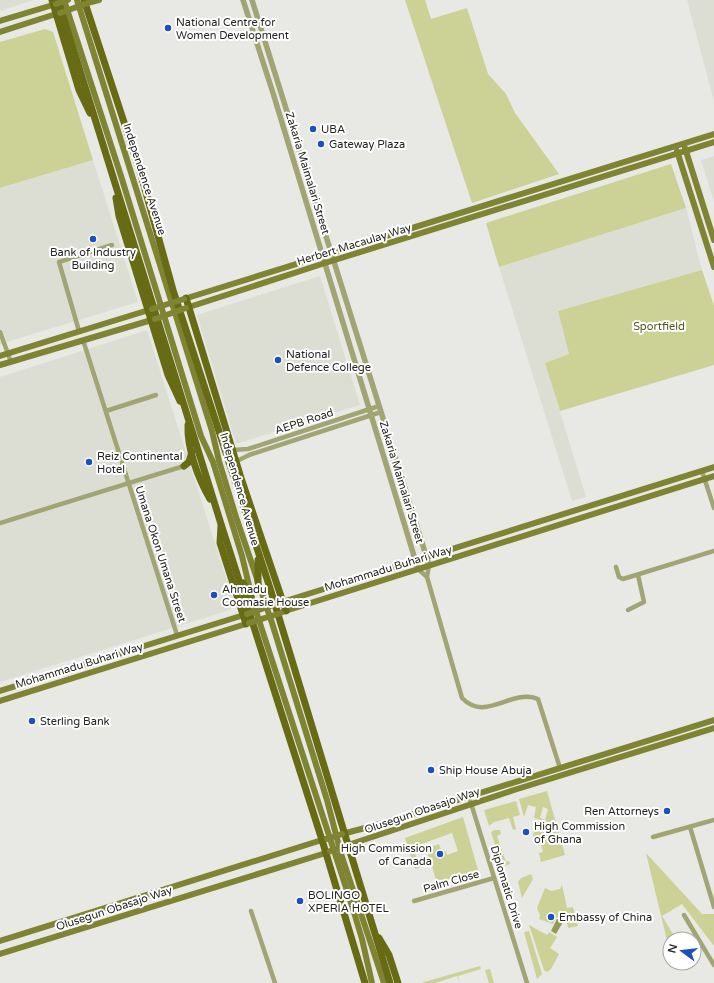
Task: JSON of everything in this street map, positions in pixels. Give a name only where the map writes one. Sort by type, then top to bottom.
[{"type":"main road","name":"Independence Avenue","points":[[64,0],[89,100]]},
{"type":"main road","points":[[0,21],[55,2],[68,0]]},
{"type":"main road","name":"Independence Avenue","points":[[77,0],[212,431],[219,461],[236,517],[327,800],[341,854],[384,983]]},
{"type":"main road","points":[[0,32],[58,14],[87,1],[99,0]]},
{"type":"main road","name":"Independence Avenue","points":[[87,1],[140,171],[172,290],[258,554],[390,983]]},
{"type":"main road","name":"Independence Avenue","points":[[55,2],[89,100],[121,176],[200,436],[212,462],[240,549],[250,603],[337,861],[362,939],[372,983]]},
{"type":"main road","points":[[55,2],[89,100],[233,563],[250,603],[283,715],[325,839],[365,983]]},
{"type":"main road","name":"Herbert Macaulay Way","points":[[0,356],[714,134]]},
{"type":"main road","name":"Herbert Macaulay Way","points":[[0,365],[153,319],[334,260],[714,142]]},
{"type":"main road","points":[[684,143],[714,240]]},
{"type":"main road","points":[[675,146],[714,268]]},
{"type":"main road","points":[[114,179],[119,216],[150,309],[168,375],[173,388],[186,410]]},
{"type":"main road","points":[[185,298],[234,450],[283,612]]},
{"type":"main road","points":[[189,419],[188,432],[198,472],[202,485],[216,508]]},
{"type":"main road","points":[[184,466],[189,462],[192,452]]},
{"type":"main road","points":[[184,466],[192,467],[198,472]]},
{"type":"main road","name":"Mohammadu Buhari Way","points":[[0,691],[714,467]]},
{"type":"main road","name":"Mohammadu Buhari Way","points":[[0,701],[714,476]]},
{"type":"main road","points":[[221,524],[220,543],[245,614],[247,624]]},
{"type":"main road","points":[[258,554],[258,582]]},
{"type":"main road","points":[[95,661],[98,670]]},
{"type":"main road","name":"Olusegun Obasajo Way","points":[[0,941],[343,833],[384,823],[714,720]]},
{"type":"main road","name":"Olusegun Obasajo Way","points":[[0,954],[347,846],[471,804],[714,728]]},
{"type":"main road","points":[[530,778],[532,785]]},
{"type":"main road","points":[[384,823],[387,832]]},
{"type":"main road","points":[[375,932],[390,955],[398,983]]},
{"type":"street","name":"Zakaria Maimalari Street","points":[[243,0],[278,107],[418,569],[427,578]]},
{"type":"street","name":"Zakaria Maimalari Street","points":[[252,0],[282,90],[429,566],[427,578],[462,698],[470,706],[481,708],[519,698],[528,697],[538,699],[560,768]]},
{"type":"street","points":[[278,107],[286,104]]},
{"type":"street","points":[[79,331],[59,262],[112,245]]},
{"type":"street","points":[[0,332],[10,362]]},
{"type":"street","name":"Umana Okon Umana Street","points":[[83,340],[177,635]]},
{"type":"street","points":[[106,411],[156,395]]},
{"type":"street","name":"AEPB Road","points":[[234,450],[248,449],[380,409]]},
{"type":"street","name":"AEPB Road","points":[[237,461],[249,455],[370,412]]},
{"type":"street","points":[[0,523],[184,466]]},
{"type":"street","points":[[702,471],[714,508]]},
{"type":"street","points":[[616,567],[621,578],[638,575],[714,551]]},
{"type":"street","points":[[628,610],[644,602],[645,599],[638,575]]},
{"type":"street","name":"Diplomatic Drive","points":[[469,797],[527,983]]},
{"type":"street","points":[[653,837],[714,820]]},
{"type":"street","points":[[690,827],[714,907]]},
{"type":"street","name":"Palm Close","points":[[414,901],[494,878]]},
{"type":"street","points":[[251,911],[275,983]]},
{"type":"street","points":[[684,915],[714,965]]},
{"type":"shaded area","points":[[0,0],[33,0],[0,11]]},
{"type":"shaded area","points":[[687,0],[714,0],[714,101]]},
{"type":"shaded area","points":[[714,156],[714,202],[701,160]]},
{"type":"shaded area","points":[[93,160],[138,302],[0,344],[0,188]]},
{"type":"shaded area","points":[[686,208],[702,270],[558,311],[569,354],[545,363],[586,497],[572,501],[499,267]]},
{"type":"shaded area","name":"National Defence College","points":[[320,276],[360,405],[236,444],[197,315]]},
{"type":"shaded area","points":[[147,330],[234,603],[230,610],[0,682],[0,377]]},
{"type":"shaded area","points":[[557,919],[563,922],[556,934],[551,931]]},
{"type":"green space","points":[[405,0],[425,0],[431,19],[467,8],[488,74],[506,94],[515,113],[559,174],[472,203]]},
{"type":"green space","points":[[45,29],[53,32],[93,160],[0,188],[0,42]]},
{"type":"green space","points":[[671,164],[686,208],[499,267],[486,223]]},
{"type":"green space","name":"Sportfield","points":[[702,270],[714,306],[714,365],[560,411],[545,363],[569,354],[558,311]]},
{"type":"green space","points":[[547,791],[565,855],[541,862],[539,853],[543,852],[539,838],[533,837],[534,831],[538,832],[541,820],[534,818],[536,807],[528,805],[524,817],[519,799]],"holes":[[[543,807],[548,809],[545,820],[540,818]]]},
{"type":"green space","points":[[516,801],[520,815],[513,817],[516,829],[513,830],[509,818],[494,822],[489,826],[484,810]]},
{"type":"green space","points":[[463,817],[478,870],[437,883],[427,850],[429,847],[439,844],[442,852],[446,851],[447,855],[458,851],[452,833],[413,847],[418,863],[422,862],[423,866],[415,869],[405,838]]},
{"type":"green space","points":[[500,830],[501,834],[497,836],[506,862],[509,861],[510,864],[504,866],[501,864],[491,832]]},
{"type":"green space","points":[[646,853],[702,914],[714,914],[714,946],[682,904],[662,916],[671,931],[665,931]]},
{"type":"green space","points":[[531,874],[533,879],[522,898],[518,882],[521,878]]},
{"type":"green space","points":[[562,885],[567,908],[573,907],[578,926],[568,928],[565,915],[556,918],[553,924],[539,919],[540,915],[537,908],[545,888],[551,891],[560,889]]},
{"type":"green space","points":[[529,925],[547,935],[549,932],[557,937],[550,948],[559,954],[551,969],[547,972],[544,970]]},
{"type":"green space","points":[[529,931],[542,974],[537,979],[524,932]]},
{"type":"green space","points":[[480,966],[481,969],[458,976],[460,983],[457,976],[435,983],[421,983]]},
{"type":"green space","points":[[490,969],[494,983],[489,983],[485,970]]},
{"type":"place","name":"National Centre for Women Development","points":[[168,28]]},
{"type":"place","name":"UBA","points":[[313,129]]},
{"type":"place","name":"Gateway Plaza","points":[[321,144]]},
{"type":"place","name":"Bank of Industry Building","points":[[93,239]]},
{"type":"place","name":"National Defence College","points":[[278,360]]},
{"type":"place","name":"Reiz Continental Hotel","points":[[89,462]]},
{"type":"place","name":"Ahmadu Coomasie House","points":[[214,595]]},
{"type":"place","name":"Sterling Bank","points":[[32,721]]},
{"type":"place","name":"Ship House Abuja","points":[[431,770]]},
{"type":"place","name":"Ren Attorneys","points":[[667,811]]},
{"type":"place","name":"High Commission of Ghana","points":[[526,832]]},
{"type":"place","name":"High Commission of Canada","points":[[440,854]]},
{"type":"place","name":"BOLINGO XPERIA HOTEL","points":[[300,901]]},
{"type":"place","name":"Embassy of China","points":[[551,917]]}]
